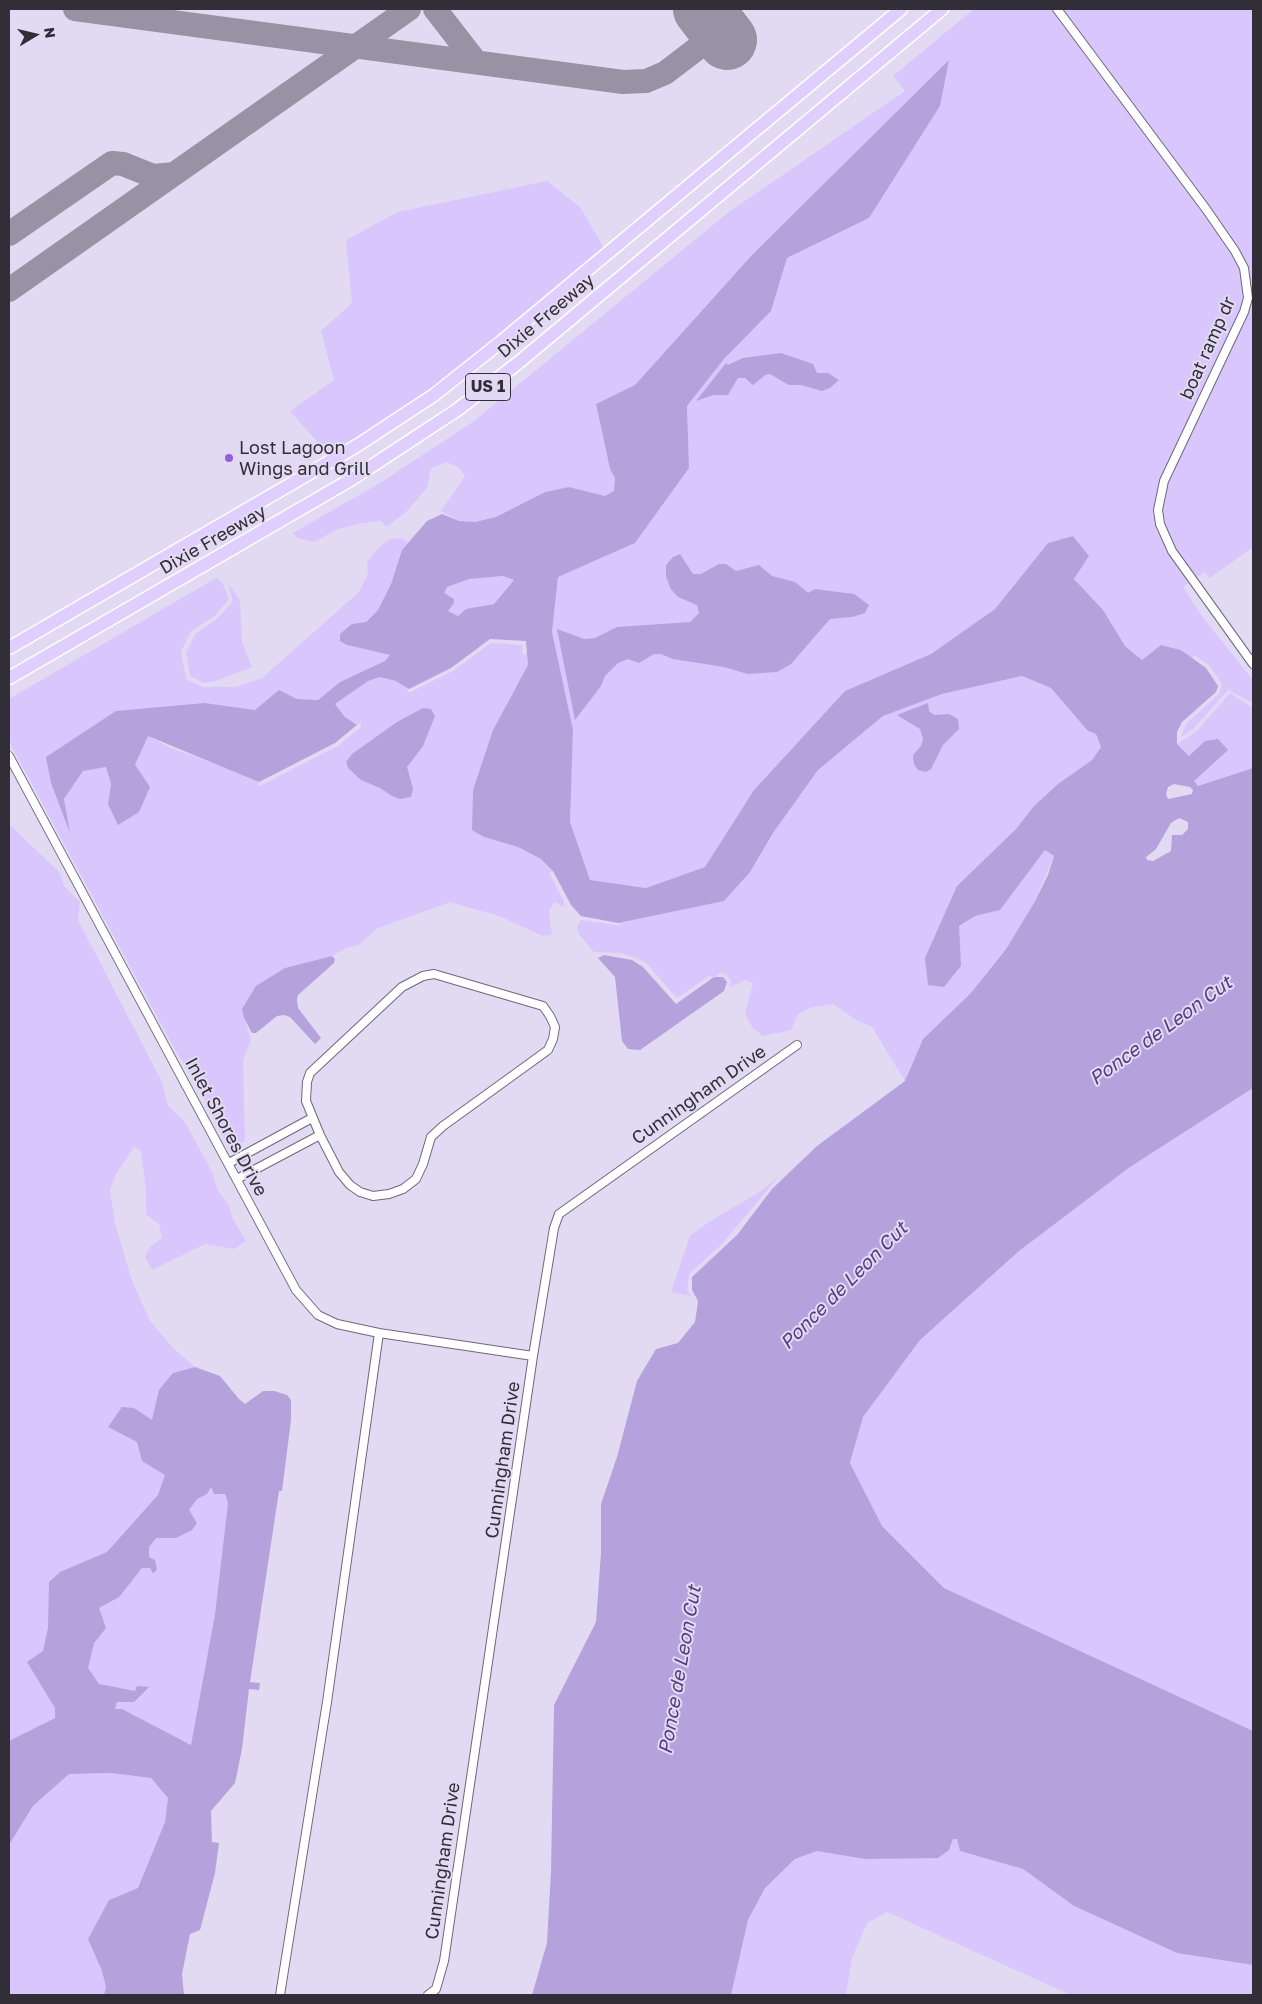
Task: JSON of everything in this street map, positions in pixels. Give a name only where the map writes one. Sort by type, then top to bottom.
[{"type":"main road","name":"Dixie Freeway","points":[[9,648],[358,445],[434,395],[502,341],[900,9]]},
{"type":"main road","name":"Dixie Freeway","points":[[9,678],[352,479],[457,410],[525,356],[942,9]]},
{"type":"street","name":"boat ramp dr","points":[[1057,9],[1206,209],[1235,251],[1244,268],[1248,298],[1244,312],[1164,481],[1158,510],[1160,524],[1172,551],[1253,664]]},
{"type":"street","name":"Inlet Shores Drive","points":[[9,756],[296,1290],[318,1315],[337,1324],[379,1333],[533,1356]]},
{"type":"street","points":[[434,974],[446,976],[533,1002],[543,1006],[550,1016],[554,1027],[553,1039],[548,1050],[443,1126],[431,1137],[423,1164],[416,1179],[403,1189],[389,1194],[374,1196],[360,1192],[350,1185],[339,1172],[312,1118],[305,1091],[310,1073],[402,987],[423,976],[434,974]]},
{"type":"street","name":"Cunningham Drive","points":[[428,1995],[436,1989],[444,1961],[533,1356],[554,1228],[559,1214],[797,1045]]},
{"type":"street","points":[[229,1163],[312,1118]]},
{"type":"street","points":[[237,1179],[320,1135]]},
{"type":"street","points":[[280,1995],[327,1702],[379,1333]]},
{"type":"shaded area","points":[[974,9],[1253,9],[1253,547],[1210,578],[1204,572],[1183,587],[1204,619],[1253,680],[1253,703],[1228,690],[1194,728],[1181,737],[1186,724],[1219,694],[1222,684],[1209,665],[1194,655],[1192,660],[1181,650],[1161,645],[1142,660],[1125,646],[1103,610],[1074,579],[1089,556],[1073,536],[1048,543],[995,609],[931,654],[845,691],[754,790],[705,867],[646,888],[590,880],[570,822],[573,730],[552,632],[558,577],[635,543],[689,468],[687,406],[724,359],[771,311],[787,258],[869,218],[940,106],[949,61],[708,304],[635,385],[596,404],[610,469],[615,478],[614,491],[605,496],[569,487],[545,492],[496,517],[475,522],[459,521],[441,511],[465,476],[459,468],[447,462],[431,468],[427,488],[406,512],[386,527],[381,521],[363,523],[338,529],[314,542],[298,538],[293,533],[380,483],[474,421],[729,212],[905,91],[893,76]]},
{"type":"shaded area","points":[[547,181],[581,208],[603,247],[489,346],[431,391],[330,456],[290,411],[334,380],[321,331],[352,303],[346,240],[398,212]]},
{"type":"shaded area","points":[[401,538],[408,542],[402,550],[391,584],[378,610],[366,622],[352,624],[347,645],[390,655],[385,661],[340,682],[318,700],[297,699],[279,690],[255,710],[205,703],[47,757],[69,830],[64,799],[83,771],[106,767],[111,784],[108,804],[135,765],[148,736],[171,748],[235,771],[259,782],[258,785],[260,786],[338,746],[361,727],[361,723],[357,725],[345,717],[335,704],[368,681],[380,677],[396,681],[409,689],[406,692],[411,692],[453,671],[491,643],[522,645],[523,655],[527,653],[528,665],[493,730],[484,837],[518,847],[541,859],[553,871],[549,873],[564,902],[564,907],[554,902],[549,911],[552,935],[543,936],[499,916],[450,902],[378,928],[357,946],[348,947],[332,956],[285,968],[244,1018],[251,1040],[243,1060],[245,1141],[231,1151],[197,1085],[174,1048],[13,749],[9,737],[9,699],[216,578],[222,582],[229,599],[215,616],[191,631],[181,652],[186,679],[203,687],[236,687],[262,678],[358,593],[368,574],[367,562],[379,547],[390,539]]},
{"type":"shaded area","points":[[503,576],[514,580],[494,604],[466,609],[458,616],[447,611],[454,603],[443,593],[447,587],[469,579]]},
{"type":"shaded area","points":[[228,584],[240,601],[242,642],[252,667],[216,681],[204,683],[190,676],[186,653],[195,634],[217,619],[233,601]]},
{"type":"shaded area","points":[[1022,676],[1051,688],[1088,731],[1096,734],[1101,747],[1092,760],[1058,784],[1034,806],[1016,829],[957,886],[959,926],[975,916],[1000,910],[1045,850],[1054,856],[1034,903],[1006,948],[970,994],[923,1039],[905,1081],[872,1027],[858,1021],[833,1004],[810,1008],[798,1014],[791,1030],[763,1036],[752,1027],[745,1014],[753,983],[745,980],[730,987],[731,981],[726,974],[720,973],[714,977],[709,976],[677,998],[646,963],[620,953],[594,952],[578,933],[577,927],[581,920],[621,926],[618,923],[750,872],[773,833],[818,770],[883,716],[942,694]]},
{"type":"shaded area","points":[[1230,693],[1253,708],[1253,768],[1198,786],[1193,781],[1227,750],[1189,756],[1177,744],[1197,731]]},
{"type":"shaded area","points":[[9,824],[60,873],[64,886],[80,902],[78,920],[162,1082],[168,1106],[185,1122],[213,1174],[217,1189],[229,1206],[233,1219],[246,1241],[234,1249],[205,1244],[152,1270],[145,1257],[150,1247],[162,1238],[159,1224],[146,1214],[146,1190],[141,1151],[134,1147],[116,1174],[110,1190],[115,1223],[131,1278],[150,1321],[175,1350],[195,1367],[173,1373],[228,1503],[215,1614],[191,1745],[122,1709],[73,1709],[9,1741]]},
{"type":"shaded area","points":[[1253,1088],[1253,1731],[944,1588],[882,1526],[850,1463],[863,1417],[920,1340],[1019,1251],[1130,1167]]},
{"type":"shaded area","points":[[778,1177],[722,1244],[689,1274],[687,1291],[691,1296],[671,1292],[690,1236],[709,1222],[761,1191]]},
{"type":"shaded area","points":[[111,1773],[151,1778],[169,1798],[165,1822],[138,1888],[109,1900],[88,1939],[102,1971],[106,1987],[104,1995],[9,1995],[9,1845],[33,1806],[69,1774]]},
{"type":"shaded area","points":[[953,1839],[958,1839],[960,1851],[1023,1869],[1074,1906],[1177,1953],[1253,1965],[1253,1995],[1071,1995],[887,1912],[867,1923],[852,1958],[846,1995],[731,1995],[748,1920],[765,1888],[795,1859],[817,1851],[865,1859],[949,1850]]},
{"type":"water","name":"Ponce de Leon Cut","points":[[949,60],[940,106],[869,218],[787,258],[771,311],[724,359],[687,406],[689,468],[635,543],[558,577],[552,632],[573,730],[570,822],[590,880],[646,888],[705,867],[754,790],[845,691],[931,654],[995,609],[1048,543],[1073,536],[1089,556],[1074,579],[1103,610],[1125,646],[1142,660],[1161,645],[1181,650],[1206,668],[1218,686],[1216,692],[1182,722],[1177,732],[1177,744],[1189,756],[1205,741],[1218,739],[1228,750],[1194,781],[1198,786],[1253,768],[1253,1088],[1130,1167],[1019,1251],[920,1340],[863,1417],[850,1463],[882,1526],[944,1588],[1253,1731],[1253,1965],[1177,1953],[1074,1906],[1023,1869],[960,1851],[957,1839],[953,1839],[949,1850],[938,1858],[865,1859],[817,1851],[795,1859],[765,1888],[748,1920],[731,1995],[532,1995],[547,1943],[551,1871],[554,1705],[596,1622],[601,1553],[601,1504],[617,1457],[637,1381],[656,1349],[678,1343],[695,1322],[698,1301],[692,1290],[692,1277],[737,1235],[772,1189],[817,1146],[905,1081],[923,1039],[970,994],[1006,949],[1034,903],[1048,875],[1054,856],[1045,850],[1000,910],[975,916],[959,926],[961,966],[944,987],[928,985],[925,958],[957,886],[1016,829],[1034,806],[1058,784],[1092,760],[1101,747],[1096,734],[1088,731],[1051,688],[1022,676],[942,694],[883,716],[818,770],[773,833],[750,872],[724,901],[618,923],[581,916],[571,905],[553,871],[541,859],[518,847],[484,837],[472,830],[473,790],[493,730],[528,665],[526,641],[490,639],[451,668],[409,689],[396,681],[380,677],[368,681],[335,704],[345,717],[357,725],[335,743],[259,782],[148,736],[135,765],[150,787],[139,812],[118,825],[108,804],[111,784],[106,767],[83,771],[64,799],[70,833],[51,783],[46,757],[116,711],[205,703],[255,710],[279,690],[297,699],[318,700],[340,682],[385,661],[390,655],[347,645],[340,641],[340,634],[352,624],[366,622],[378,610],[391,584],[402,550],[427,521],[442,514],[459,521],[475,522],[496,517],[545,492],[569,487],[605,496],[614,491],[615,478],[610,469],[596,404],[635,385],[753,254]],"holes":[[[503,576],[514,580],[494,604],[466,609],[458,616],[448,611],[454,603],[454,599],[444,593],[447,587],[469,579]],[[1174,784],[1190,787],[1193,790],[1192,794],[1168,799],[1166,794],[1168,787]],[[1179,818],[1188,822],[1188,829],[1182,835],[1172,835],[1171,851],[1153,861],[1147,860],[1146,857],[1156,849],[1171,823]]]},
{"type":"water","points":[[781,353],[813,364],[817,373],[828,373],[839,380],[830,388],[822,391],[801,385],[789,385],[770,374],[765,375],[753,385],[745,378],[738,378],[728,395],[713,395],[696,401],[726,363],[728,365],[743,358]]},
{"type":"water","points":[[680,554],[693,574],[701,574],[719,564],[726,564],[736,571],[759,565],[772,576],[795,582],[808,593],[815,589],[854,594],[869,605],[865,613],[852,617],[830,619],[791,664],[777,672],[748,674],[724,667],[673,659],[661,654],[654,654],[639,663],[628,659],[618,663],[605,676],[601,686],[575,720],[557,629],[584,639],[595,638],[617,627],[690,622],[699,613],[697,605],[678,597],[670,588],[666,576],[666,565],[673,557]]},
{"type":"water","points":[[928,703],[929,711],[934,715],[949,714],[958,719],[959,729],[943,745],[931,769],[926,772],[918,770],[914,764],[913,755],[921,746],[923,739],[920,729],[897,715]]},
{"type":"water","points":[[423,708],[431,709],[435,716],[423,746],[407,767],[413,789],[411,797],[400,799],[392,796],[380,788],[361,780],[348,768],[346,762],[352,754],[397,722]]},
{"type":"water","points":[[604,955],[632,960],[643,967],[676,1004],[714,977],[723,977],[727,982],[724,991],[640,1050],[628,1049],[622,1041],[615,977],[598,958]]},
{"type":"water","points":[[332,956],[335,959],[334,963],[298,995],[297,1000],[298,1008],[321,1038],[315,1044],[290,1017],[284,1015],[277,1016],[256,1033],[252,1033],[244,1018],[242,1009],[256,986],[285,968]]},
{"type":"water","points":[[195,1367],[220,1376],[245,1404],[263,1391],[274,1391],[287,1395],[291,1400],[291,1420],[282,1491],[279,1491],[250,1682],[260,1683],[259,1690],[249,1689],[242,1749],[235,1783],[211,1811],[212,1842],[219,1843],[215,1873],[200,1930],[190,1934],[182,1974],[184,1995],[104,1995],[106,1987],[102,1971],[88,1939],[109,1900],[138,1888],[165,1822],[168,1798],[151,1778],[111,1773],[69,1774],[33,1806],[9,1845],[9,1741],[55,1718],[55,1708],[27,1662],[43,1651],[48,1628],[49,1582],[60,1572],[107,1552],[158,1495],[165,1475],[142,1461],[137,1442],[108,1427],[122,1407],[134,1408],[152,1420],[159,1390],[173,1373]],"holes":[[[211,1487],[214,1494],[225,1494],[228,1503],[215,1614],[191,1745],[122,1709],[115,1709],[117,1702],[134,1702],[149,1687],[137,1686],[135,1691],[99,1684],[88,1668],[94,1643],[106,1628],[99,1608],[119,1597],[142,1568],[150,1568],[153,1573],[157,1570],[155,1560],[149,1557],[149,1547],[156,1538],[176,1538],[192,1530],[197,1523],[189,1510],[197,1499],[207,1494]]]},
{"type":"taxiway","points":[[75,9],[623,82],[646,81],[665,73],[720,31]]},
{"type":"taxiway","points":[[9,290],[409,9]]},
{"type":"taxiway","points":[[435,9],[476,62]]},
{"type":"taxiway","points":[[9,234],[112,163],[123,164],[153,176],[174,174]]},
{"type":"runway","points":[[703,9],[727,40]]},
{"type":"place","name":"Lost Lagoon Wings and Grill","points":[[229,458]]}]
